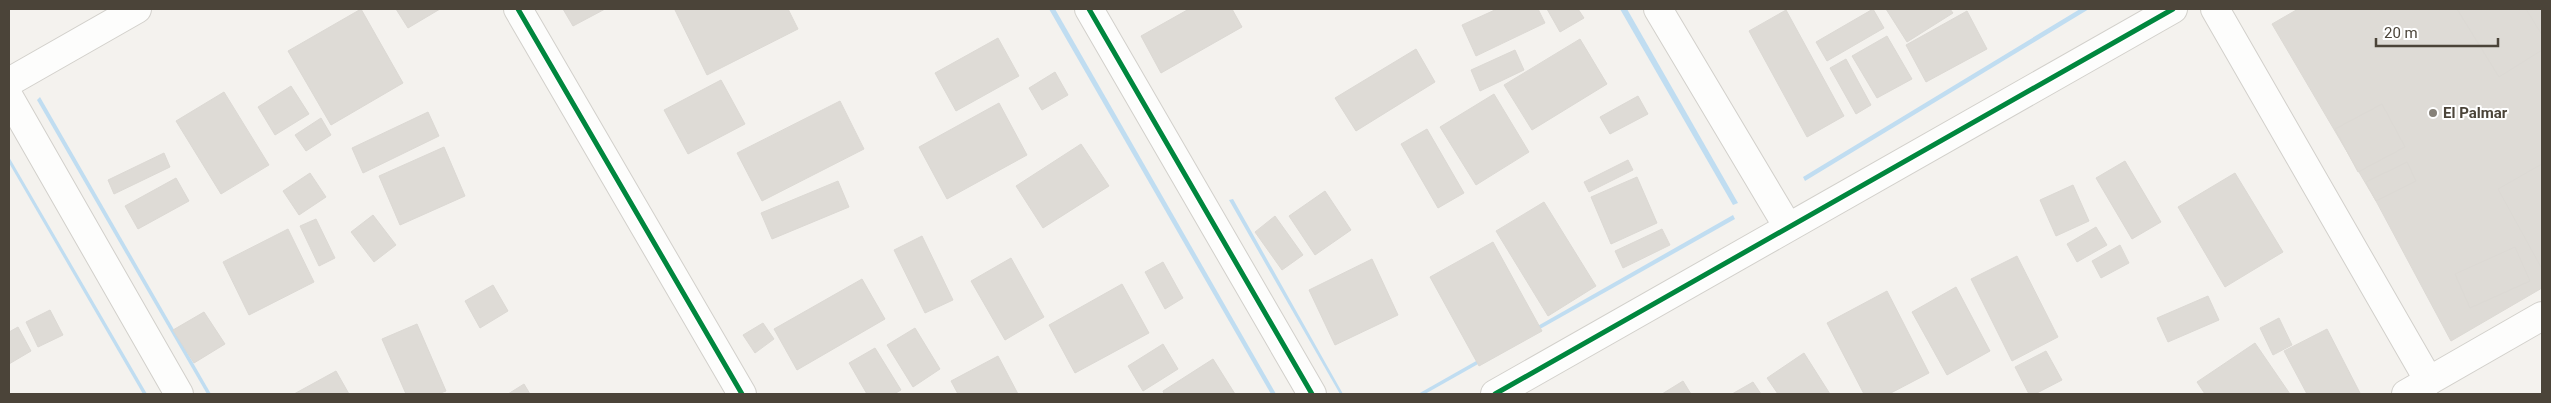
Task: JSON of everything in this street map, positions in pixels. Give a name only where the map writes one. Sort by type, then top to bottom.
[{"type":"street","points":[[9,82],[138,9]]},
{"type":"street","points":[[518,9],[742,394]]},
{"type":"street","points":[[1089,9],[1312,394]]},
{"type":"street","points":[[1658,9],[1788,227]]},
{"type":"street","points":[[1495,394],[2173,9]]},
{"type":"street","points":[[2215,9],[2417,388],[2542,316]]},
{"type":"street","points":[[9,97],[179,394]]},
{"type":"water","points":[[1049,9],[1055,9],[1276,394],[1271,394]]},
{"type":"water","points":[[1620,9],[1627,9],[1738,203],[1733,205]]},
{"type":"water","points":[[2080,9],[2089,9],[1805,181],[1803,177]]},
{"type":"water","points":[[40,97],[211,394],[207,394],[37,100]]},
{"type":"water","points":[[9,157],[147,394],[143,394],[9,163]]},
{"type":"water","points":[[1233,199],[1343,394],[1340,394],[1229,200]]},
{"type":"water","points":[[1733,215],[1735,219],[1425,394],[1418,394]]},
{"type":"building","points":[[361,9],[403,83],[331,125],[288,51]]},
{"type":"building","points":[[396,9],[440,9],[408,28]]},
{"type":"building","points":[[563,9],[605,9],[573,26]]},
{"type":"building","points":[[788,9],[798,29],[707,75],[675,10]]},
{"type":"building","points":[[1189,9],[1232,9],[1242,27],[1161,73],[1141,36]]},
{"type":"building","points":[[1497,9],[1538,9],[1545,23],[1476,56],[1462,25]]},
{"type":"building","points":[[1547,9],[1578,9],[1584,18],[1560,32]]},
{"type":"building","points":[[1873,9],[1884,28],[1827,61],[1816,42]]},
{"type":"building","points":[[1886,9],[1950,9],[1953,13],[1907,42]]},
{"type":"building","name":"El Palmar","points":[[2298,9],[2542,9],[2542,288],[2451,341],[2376,201],[2272,24]]},
{"type":"building","points":[[2457,9],[2526,9],[2542,35],[2542,50],[2499,77]]},
{"type":"building","points":[[1786,10],[1844,116],[1807,137],[1749,31]]},
{"type":"building","points":[[1967,11],[1987,49],[1926,82],[1906,45]]},
{"type":"building","points":[[1887,36],[1912,79],[1877,98],[1852,56]]},
{"type":"building","points":[[998,38],[1019,76],[956,111],[935,73]]},
{"type":"building","points":[[1580,39],[1607,84],[1532,130],[1504,85]]},
{"type":"building","points":[[1416,49],[1435,82],[1356,131],[1335,98]]},
{"type":"building","points":[[1515,50],[1524,70],[1480,91],[1471,70]]},
{"type":"building","points":[[1846,59],[1871,105],[1856,114],[1830,68]]},
{"type":"building","points":[[1055,72],[1068,95],[1042,110],[1029,88]]},
{"type":"building","points":[[721,80],[745,124],[688,154],[664,110]]},
{"type":"building","points":[[291,86],[309,114],[275,135],[258,107]]},
{"type":"building","points":[[224,92],[269,165],[221,194],[176,121]]},
{"type":"building","points":[[1494,94],[1529,152],[1476,185],[1440,127]]},
{"type":"building","points":[[1638,96],[1648,114],[1610,134],[1600,117]]},
{"type":"building","points":[[840,101],[864,149],[762,201],[737,153]]},
{"type":"building","points":[[999,103],[1027,155],[947,199],[919,147]]},
{"type":"building","points":[[2382,104],[2405,147],[2358,172],[2335,129]]},
{"type":"building","points":[[428,112],[439,136],[363,173],[352,148]]},
{"type":"building","points":[[321,118],[331,135],[306,151],[295,135]]},
{"type":"building","points":[[1427,129],[1464,193],[1438,208],[1401,144]]},
{"type":"building","points":[[1081,144],[1109,186],[1043,228],[1016,186]]},
{"type":"building","points":[[444,147],[465,196],[400,225],[379,176]]},
{"type":"building","points":[[164,153],[170,167],[114,194],[108,180]]},
{"type":"building","points":[[1628,160],[1633,170],[1589,192],[1584,182]]},
{"type":"building","points":[[2125,161],[2161,222],[2132,239],[2096,178]]},
{"type":"building","points":[[2407,162],[2416,181],[2376,201],[2366,182]]},
{"type":"building","points":[[2542,164],[2542,269],[2498,189]]},
{"type":"building","points":[[310,173],[326,197],[299,215],[283,191]]},
{"type":"building","points":[[2235,173],[2283,252],[2225,287],[2178,207]]},
{"type":"building","points":[[1637,177],[1657,223],[1611,244],[1591,197]]},
{"type":"building","points":[[176,178],[189,201],[138,229],[125,206]]},
{"type":"building","points":[[838,181],[849,207],[772,239],[761,213]]},
{"type":"building","points":[[2073,185],[2089,221],[2056,236],[2040,200]]},
{"type":"building","points":[[1325,191],[1351,230],[1315,255],[1289,216]]},
{"type":"building","points":[[1544,202],[1596,286],[1548,316],[1496,231]]},
{"type":"building","points":[[373,215],[396,245],[374,262],[351,232]]},
{"type":"building","points":[[1275,216],[1303,255],[1282,270],[1255,232]]},
{"type":"building","points":[[316,219],[335,258],[319,266],[300,226]]},
{"type":"building","points":[[2096,227],[2107,245],[2077,262],[2067,244]]},
{"type":"building","points":[[288,229],[314,282],[249,315],[223,262]]},
{"type":"building","points":[[1662,229],[1670,245],[1623,268],[1615,251]]},
{"type":"building","points":[[922,236],[953,300],[925,313],[894,250]]},
{"type":"building","points":[[1493,242],[1542,331],[1479,366],[1430,277]]},
{"type":"building","points":[[2120,245],[2129,263],[2101,278],[2092,261]]},
{"type":"building","points":[[2515,247],[2530,281],[2470,308],[2455,274]]},
{"type":"building","points":[[2017,256],[2058,337],[2012,361],[1971,279]]},
{"type":"building","points":[[1011,258],[1044,317],[1005,340],[971,281]]},
{"type":"building","points":[[1372,259],[1398,315],[1335,345],[1309,290]]},
{"type":"building","points":[[1163,262],[1183,298],[1165,309],[1145,272]]},
{"type":"building","points":[[862,279],[885,319],[797,370],[774,329]]},
{"type":"building","points":[[1122,284],[1149,333],[1075,373],[1049,325]]},
{"type":"building","points":[[493,285],[508,311],[480,328],[465,301]]},
{"type":"building","points":[[1956,287],[1990,351],[1947,375],[1912,312]]},
{"type":"building","points":[[1887,291],[1929,373],[1889,394],[1864,394],[1827,323]]},
{"type":"building","points":[[2208,296],[2219,320],[2168,342],[2157,318]]},
{"type":"building","points":[[50,310],[63,335],[38,347],[26,322]]},
{"type":"building","points":[[204,312],[225,344],[194,363],[173,330]]},
{"type":"building","points":[[2279,318],[2292,345],[2273,355],[2260,328]]},
{"type":"building","points":[[763,323],[774,339],[755,353],[743,335]]},
{"type":"building","points":[[417,324],[446,391],[438,394],[406,394],[382,339]]},
{"type":"building","points":[[18,327],[31,351],[9,364],[9,332]]},
{"type":"building","points":[[915,328],[940,369],[913,387],[887,345]]},
{"type":"building","points":[[2327,329],[2360,393],[2307,394],[2284,351]]},
{"type":"building","points":[[2255,343],[2290,394],[2205,394],[2197,382]]},
{"type":"building","points":[[1163,344],[1178,369],[1143,391],[1128,366]]},
{"type":"building","points":[[875,348],[901,390],[894,394],[867,394],[849,363]]},
{"type":"building","points":[[2046,351],[2062,380],[2035,394],[2029,394],[2015,367]]},
{"type":"building","points":[[1804,353],[1830,394],[1778,394],[1767,378]]},
{"type":"building","points":[[998,356],[1018,394],[958,394],[951,381]]},
{"type":"building","points":[[1213,359],[1235,394],[1164,394],[1163,391]]},
{"type":"building","points":[[336,371],[349,394],[294,394]]},
{"type":"building","points":[[1683,381],[1691,394],[1662,394]]},
{"type":"building","points":[[1753,382],[1761,394],[1732,394]]},
{"type":"building","points":[[524,384],[530,394],[508,394]]},
{"type":"cycle path","points":[[518,9],[742,394]]},
{"type":"cycle path","points":[[1089,9],[1312,394]]},
{"type":"cycle path","points":[[1495,394],[2173,9]]},
{"type":"place","name":"El Palmar","points":[[2433,113]]}]
